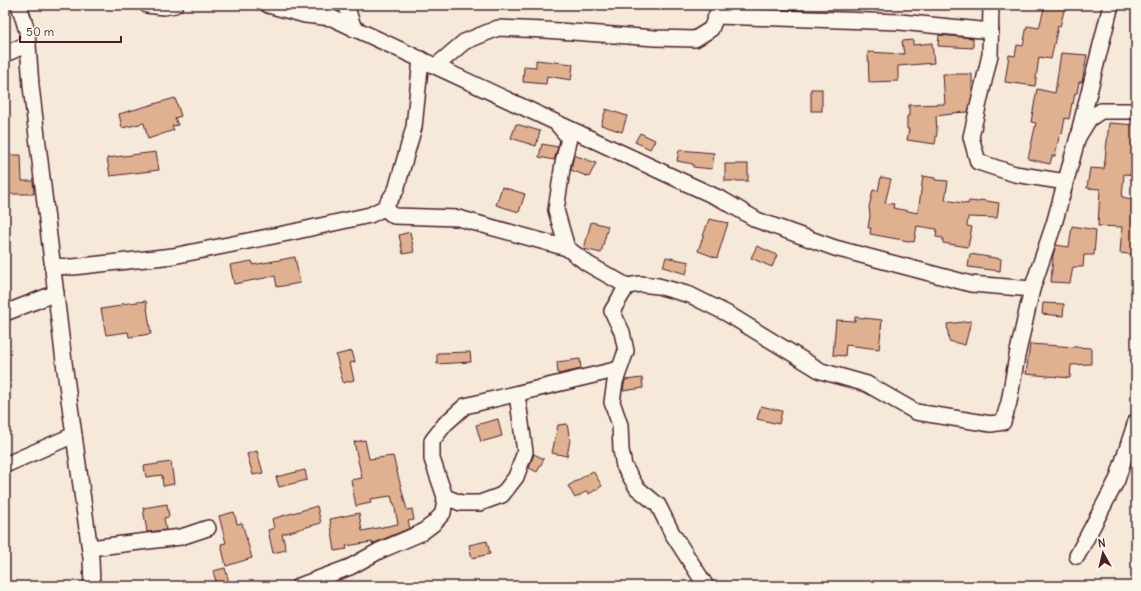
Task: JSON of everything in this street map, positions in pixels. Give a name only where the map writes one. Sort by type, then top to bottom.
[{"type":"street","points":[[19,5],[27,31],[31,86],[52,266],[90,548],[92,586]]},
{"type":"street","points":[[147,5],[164,7],[175,5]]},
{"type":"street","points":[[268,5],[304,15],[332,18],[402,52],[421,59],[716,197],[757,220],[835,248],[971,284],[1032,289]]},
{"type":"street","points":[[346,5],[354,29]]},
{"type":"street","points":[[991,5],[990,55],[971,137],[978,162],[1015,174],[1066,182]]},
{"type":"street","points":[[384,208],[394,216],[458,218],[567,248],[588,264],[627,286],[640,284],[658,286],[690,295],[728,314],[821,371],[867,384],[916,412],[991,424],[1003,422],[1009,402],[1017,356],[1032,289],[1054,224],[1066,182],[1111,5]]},
{"type":"street","points":[[436,66],[464,42],[498,28],[647,38],[695,39],[711,29],[718,11],[900,22],[991,31]]},
{"type":"street","points":[[5,54],[28,44]]},
{"type":"street","points":[[52,266],[73,267],[173,256],[370,215],[384,208],[396,190],[414,127],[421,59]]},
{"type":"street","points":[[1078,138],[1089,118],[1101,111],[1136,111]]},
{"type":"street","points":[[558,124],[569,138],[563,163],[556,210],[567,248]]},
{"type":"street","points":[[627,286],[612,311],[622,332],[626,350],[615,382],[612,402],[620,425],[621,450],[624,466],[637,488],[658,505],[672,533],[706,586]]},
{"type":"street","points":[[5,313],[56,293]]},
{"type":"street","points":[[299,586],[350,567],[379,551],[421,532],[433,524],[443,513],[445,497],[432,459],[432,441],[445,424],[466,406],[619,369]]},
{"type":"street","points":[[445,497],[461,503],[480,503],[502,494],[516,477],[525,452],[516,394]]},
{"type":"street","points":[[1078,556],[1116,480],[1136,421]]},
{"type":"street","points":[[5,465],[74,435]]},
{"type":"street","points":[[90,548],[181,537],[208,528]]},
{"type":"building","points":[[1045,5],[1065,6],[1060,27],[1058,26],[1051,59],[1039,57],[1035,86],[1005,82],[1009,55],[1015,56],[1017,45],[1023,46],[1027,26],[1039,28]]},
{"type":"building","points":[[939,35],[973,38],[973,48],[938,46]]},
{"type":"building","points":[[913,40],[913,45],[932,43],[934,63],[898,66],[898,81],[869,82],[868,52],[904,54],[902,41]]},
{"type":"building","points":[[1061,53],[1087,55],[1082,82],[1079,82],[1077,93],[1075,93],[1073,104],[1072,103],[1069,119],[1065,118],[1055,156],[1052,156],[1050,164],[1028,159],[1036,123],[1031,122],[1037,89],[1055,93]]},
{"type":"building","points":[[536,60],[573,64],[571,80],[547,76],[546,84],[523,82],[524,66],[536,67]]},
{"type":"building","points":[[943,74],[972,74],[972,95],[968,112],[936,116],[937,132],[935,144],[907,140],[909,129],[907,129],[907,116],[909,116],[909,105],[945,104]]},
{"type":"building","points":[[811,89],[822,89],[822,111],[811,111]]},
{"type":"building","points":[[175,98],[181,116],[175,118],[178,125],[172,126],[174,130],[148,139],[144,123],[122,128],[119,114]]},
{"type":"building","points":[[606,109],[627,116],[622,132],[601,125]]},
{"type":"building","points":[[1109,123],[1136,125],[1136,175],[1124,174],[1122,197],[1136,200],[1136,255],[1120,253],[1122,227],[1098,226],[1100,189],[1087,188],[1090,168],[1104,169]]},
{"type":"building","points":[[516,124],[540,131],[536,146],[511,138]]},
{"type":"building","points":[[640,133],[655,140],[650,149],[635,142]]},
{"type":"building","points":[[542,144],[558,147],[554,160],[539,157]]},
{"type":"building","points":[[679,150],[714,153],[712,169],[693,167],[693,164],[677,161]]},
{"type":"building","points":[[156,152],[159,170],[110,176],[107,158]]},
{"type":"building","points":[[9,155],[21,155],[22,181],[33,181],[34,194],[9,194]]},
{"type":"building","points":[[574,155],[596,163],[589,177],[571,170]]},
{"type":"building","points":[[725,164],[748,164],[748,181],[725,181]]},
{"type":"building","points":[[923,176],[935,178],[935,180],[948,181],[945,200],[968,204],[969,201],[979,202],[980,200],[999,203],[997,218],[968,217],[967,226],[972,227],[968,247],[943,243],[943,238],[936,237],[937,229],[917,226],[914,242],[870,234],[871,228],[868,228],[870,216],[869,207],[873,190],[878,191],[881,177],[891,179],[885,203],[894,204],[893,208],[918,213]]},
{"type":"building","points":[[502,187],[525,194],[519,212],[496,205]]},
{"type":"building","points":[[709,219],[728,223],[717,258],[698,251]]},
{"type":"building","points":[[591,222],[608,226],[601,253],[584,249]]},
{"type":"building","points":[[1072,226],[1096,230],[1094,255],[1084,255],[1083,267],[1073,267],[1070,283],[1051,282],[1053,255],[1056,245],[1069,247]]},
{"type":"building","points":[[410,232],[414,252],[403,254],[399,235]]},
{"type":"building","points":[[757,246],[777,255],[772,267],[751,258]]},
{"type":"building","points":[[970,254],[1001,259],[1000,271],[968,267]]},
{"type":"building","points":[[295,257],[300,283],[277,287],[275,276],[234,284],[230,265],[252,261],[253,265]]},
{"type":"building","points":[[666,257],[689,262],[686,274],[663,267]]},
{"type":"building","points":[[146,301],[151,334],[129,337],[128,332],[106,335],[101,309],[121,306],[121,304]]},
{"type":"building","points":[[1043,303],[1064,304],[1063,316],[1042,314]]},
{"type":"building","points":[[855,317],[882,320],[879,349],[846,345],[845,356],[833,355],[836,320],[855,321]]},
{"type":"building","points":[[971,321],[965,345],[949,341],[947,324]]},
{"type":"building","points":[[1030,344],[1091,348],[1091,364],[1071,365],[1070,378],[1026,374]]},
{"type":"building","points":[[352,351],[355,362],[350,363],[354,380],[343,383],[336,355]]},
{"type":"building","points":[[470,352],[471,362],[437,364],[437,353]]},
{"type":"building","points":[[580,359],[581,369],[558,374],[557,362]]},
{"type":"building","points":[[642,378],[643,388],[623,391],[625,380]]},
{"type":"building","points":[[761,406],[782,411],[779,424],[757,419]]},
{"type":"building","points":[[498,419],[502,436],[481,442],[476,425]]},
{"type":"building","points":[[567,424],[570,440],[567,456],[552,453],[558,425]]},
{"type":"building","points":[[365,440],[369,459],[393,456],[407,510],[412,509],[414,520],[408,521],[410,528],[372,544],[372,542],[346,546],[347,549],[335,551],[330,519],[359,513],[362,531],[398,524],[394,503],[391,496],[370,499],[371,503],[356,506],[351,480],[362,478],[354,442]]},
{"type":"building","points":[[257,451],[263,473],[253,475],[247,454]]},
{"type":"building","points":[[534,454],[544,459],[537,472],[529,468]]},
{"type":"building","points":[[171,462],[174,484],[163,486],[162,475],[146,477],[144,466]]},
{"type":"building","points":[[305,470],[307,480],[279,487],[276,477]]},
{"type":"building","points":[[593,471],[602,486],[589,494],[587,491],[575,498],[568,486]]},
{"type":"building","points":[[167,504],[169,517],[164,518],[166,530],[147,532],[143,508]]},
{"type":"building","points":[[317,506],[321,523],[282,534],[286,550],[273,553],[268,530],[274,528],[272,519]]},
{"type":"building","points":[[234,512],[237,524],[242,523],[252,558],[226,566],[221,544],[226,543],[219,516]]},
{"type":"building","points":[[487,541],[490,554],[472,558],[469,545]]},
{"type":"building","points":[[225,568],[230,586],[217,586],[213,571]]}]
